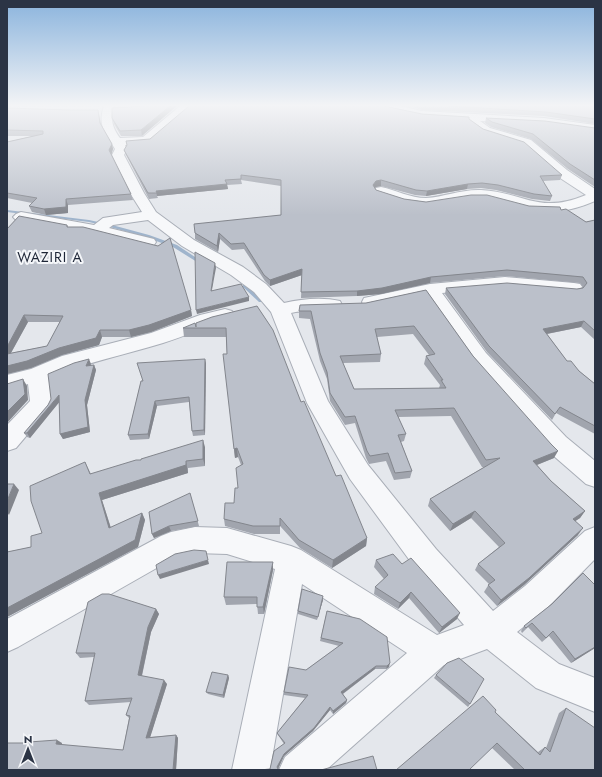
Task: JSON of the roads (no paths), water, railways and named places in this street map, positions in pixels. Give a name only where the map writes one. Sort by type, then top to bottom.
[{"type":"street","points":[[115,142],[137,193],[152,215],[188,244],[237,270],[260,288],[262,308],[358,472],[426,559],[491,632],[548,676],[595,695]]},
{"type":"street","points":[[119,149],[139,142]]},
{"type":"street","points":[[525,142],[562,173],[595,196]]},
{"type":"street","points":[[381,191],[415,202],[427,202],[467,194],[481,194],[505,197],[544,208],[558,208],[595,196]]},
{"type":"street","points":[[21,218],[64,223],[103,225],[152,215]]},
{"type":"street","points":[[103,225],[148,242]]},
{"type":"street","points":[[7,383],[38,374],[69,361],[157,338],[207,319],[262,308],[301,305],[353,304],[380,301],[430,289],[505,282],[574,288]]},
{"type":"street","points":[[430,289],[479,358],[557,444],[595,476]]},
{"type":"street","points":[[7,441],[41,403],[38,374]]},
{"type":"street","points":[[7,636],[171,545],[195,540],[227,541],[291,560],[434,652]]},
{"type":"street","points":[[298,770],[434,652],[491,632],[536,597],[595,540]]},
{"type":"street","points":[[251,770],[291,560]]},
{"type":"waterway","points":[[7,211],[89,221],[111,226],[175,246],[199,261]]},
{"type":"waterway","points":[[245,286],[261,301]]},
{"type":"district","name":"WAZIRI A","points":[[50,257]]}]
